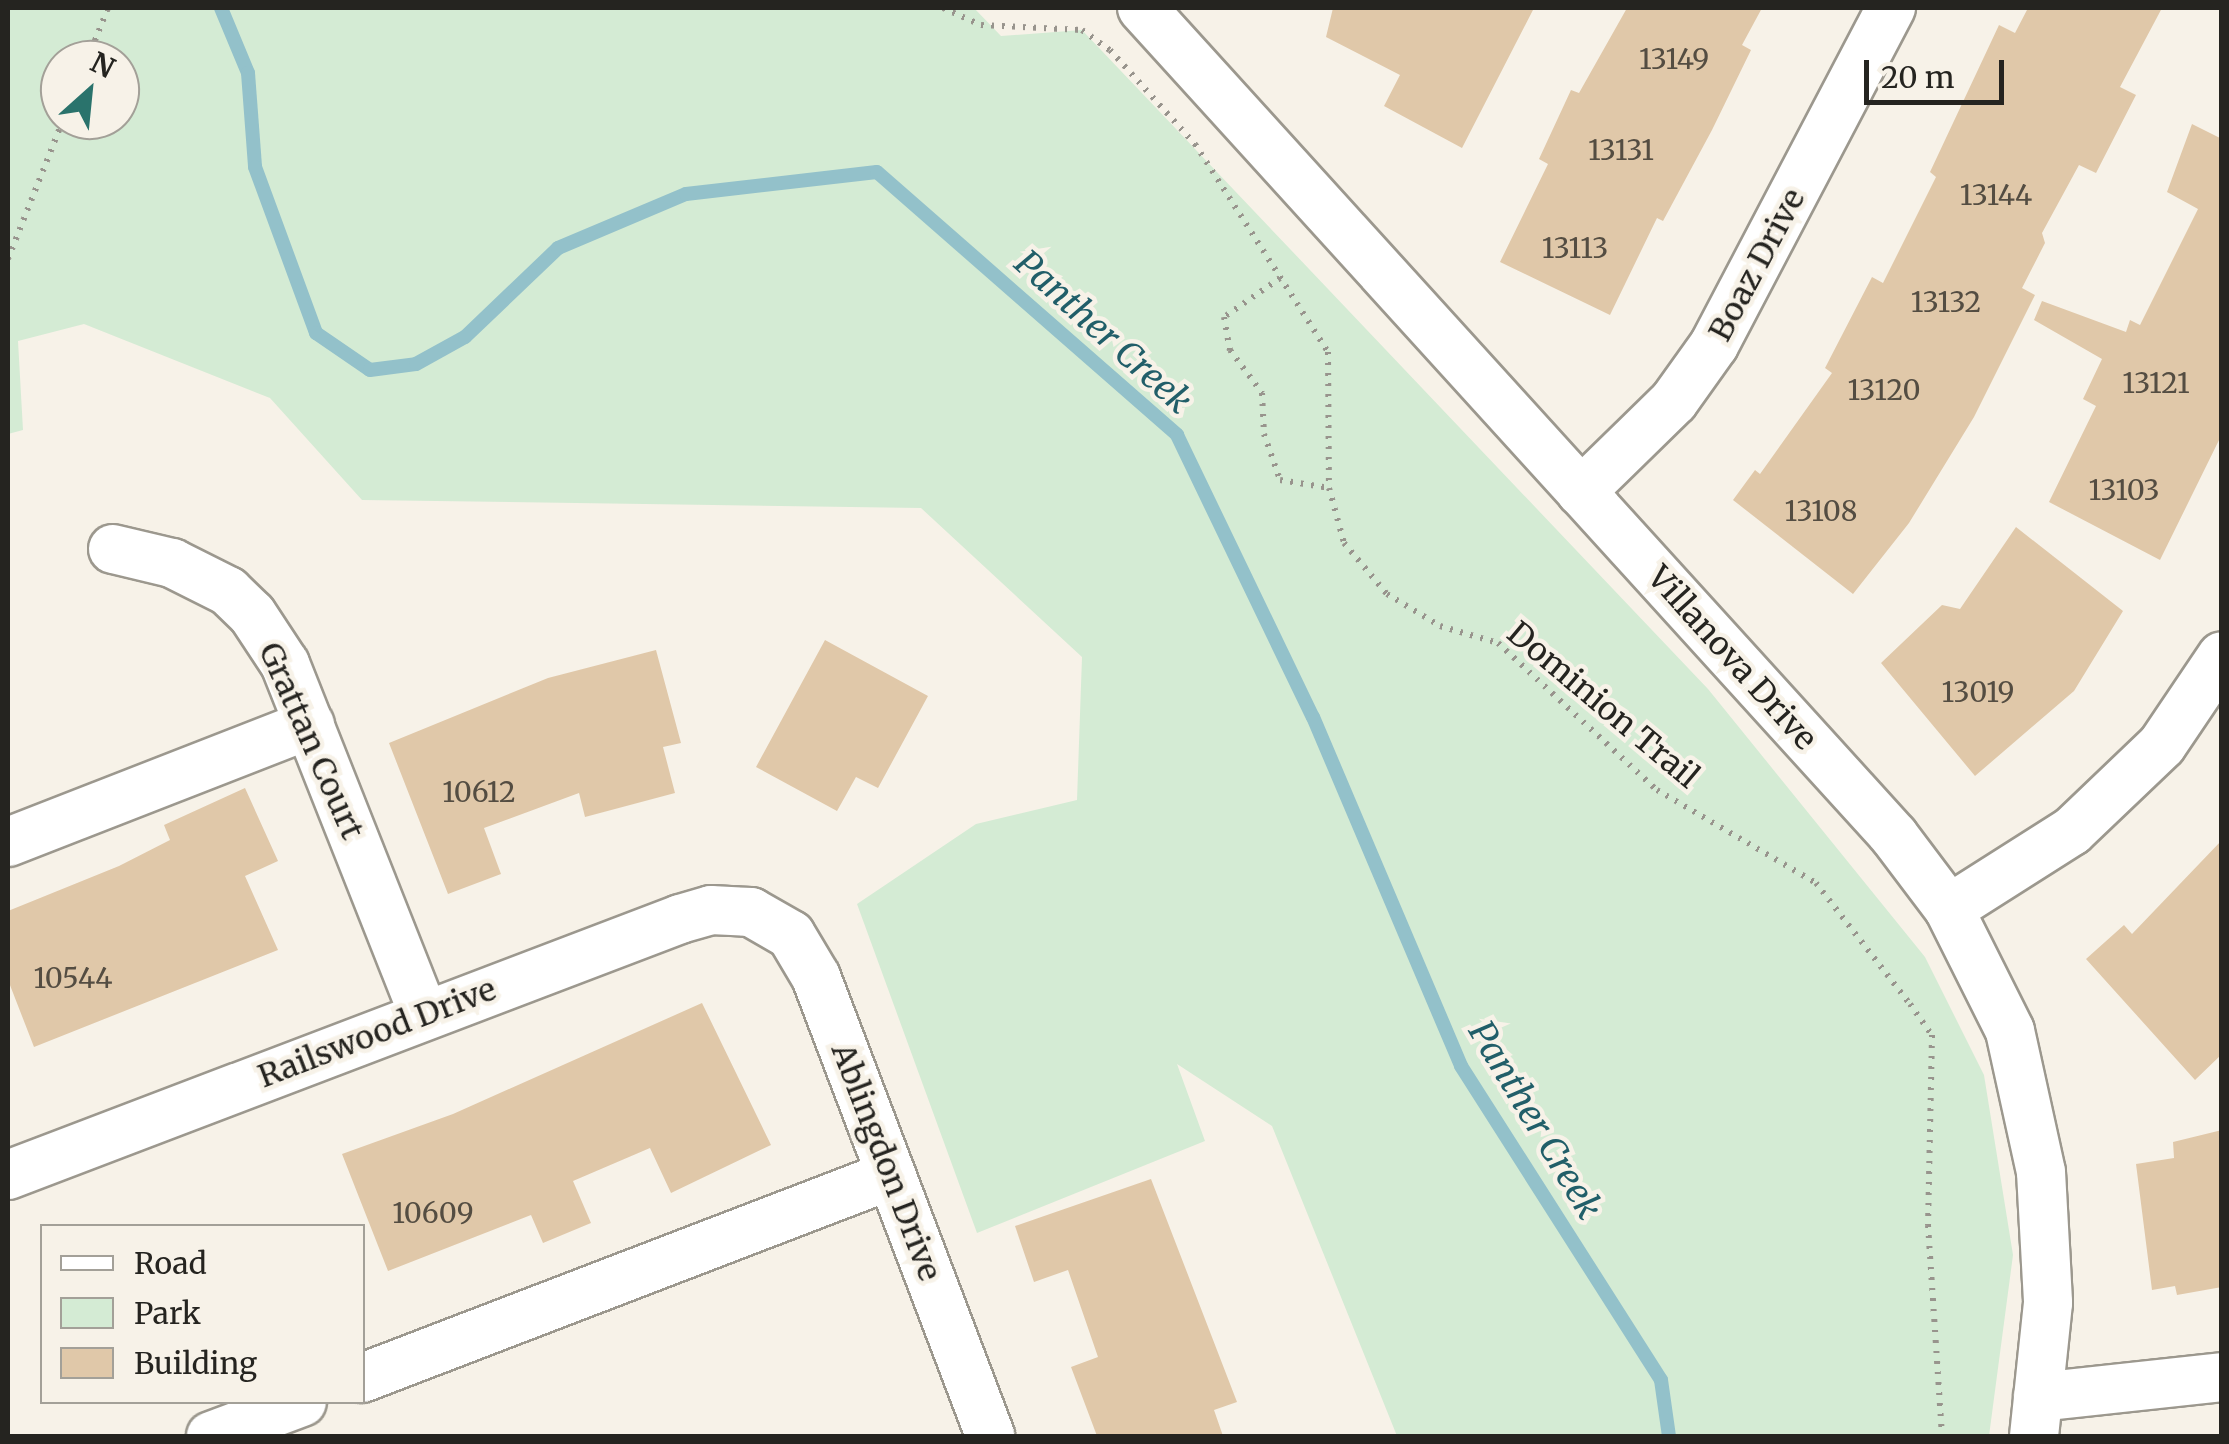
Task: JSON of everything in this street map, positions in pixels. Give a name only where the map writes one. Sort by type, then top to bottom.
[{"type":"street","name":"Villanova Drive","points":[[1142,8],[1894,836],[1949,909],[2010,1031],[2041,1172],[2048,1288],[2036,1417]]},
{"type":"street","name":"Boaz Drive","points":[[1581,492],[1674,401],[1714,346],[1891,8]]},
{"type":"street","name":"Grattan Court","points":[[113,549],[172,563],[228,590],[284,664],[424,1015]]},
{"type":"street","points":[[1949,909],[2072,830],[2162,745],[2222,656]]},
{"type":"street","points":[[8,842],[310,724]]},
{"type":"street","name":"Railswood Drive","points":[[8,1175],[680,920],[711,910],[750,912]]},
{"type":"street","name":"Ablingdon Drive","points":[[750,912],[792,935],[816,977],[990,1436]]},
{"type":"street","points":[[365,1377],[892,1175]]},
{"type":"street","points":[[2036,1417],[2222,1377]]},
{"type":"street","points":[[211,1436],[297,1404]]},
{"type":"path","points":[[95,40],[108,8]]},
{"type":"path","name":"Dominion Trail","points":[[942,8],[980,25],[1082,30],[1110,50],[1195,144],[1328,352],[1329,488],[1344,543],[1387,594],[1440,626],[1498,643],[1657,790],[1816,883],[1932,1035],[1928,1225],[1942,1436]]},
{"type":"path","points":[[8,259],[55,140]]},
{"type":"path","points":[[1280,278],[1224,317],[1230,350],[1262,393],[1264,434],[1280,480],[1329,488]]},
{"type":"green space","points":[[8,8],[974,8],[1001,36],[1082,30],[1708,689],[1925,957],[1984,1075],[2013,1255],[1989,1436],[1397,1436],[1272,1126],[1177,1064],[1205,1141],[977,1233],[857,904],[976,824],[1077,800],[1082,657],[921,508],[362,500],[270,398],[84,324],[18,341],[23,430],[8,434]]},
{"type":"building","points":[[1333,8],[1534,8],[1462,148],[1384,106],[1400,75],[1326,37]]},
{"type":"building","points":[[1627,8],[1762,8],[1742,45],[1751,50],[1712,130],[1663,221],[1657,218],[1610,315],[1500,262],[1548,164],[1539,159],[1571,90],[1579,93]]},
{"type":"building","points":[[2028,8],[2162,8],[2120,87],[2136,95],[2096,173],[2079,165],[2042,233],[2045,243],[2022,288],[2035,295],[1974,417],[1909,523],[1853,594],[1733,500],[1755,470],[1760,474],[1832,373],[1825,368],[1872,277],[1883,283],[1936,177],[1930,172],[1999,25],[2015,33]]},
{"type":"building","points":[[2192,124],[2222,139],[2222,434],[2160,560],[2049,502],[2096,406],[2083,399],[2102,359],[2034,320],[2042,301],[2126,332],[2130,320],[2140,325],[2198,209],[2167,192]]},
{"type":"building","points":[[2016,527],[2123,611],[2074,691],[1975,776],[1881,663],[1942,605],[1960,609]]},
{"type":"building","points":[[825,640],[928,696],[878,788],[856,777],[837,811],[756,767]]},
{"type":"building","points":[[656,650],[681,743],[663,747],[675,793],[585,817],[579,793],[484,828],[501,874],[448,894],[389,743],[548,678]]},
{"type":"building","points":[[245,788],[278,861],[245,876],[278,950],[34,1047],[8,980],[8,911],[119,866],[170,840],[164,825]]},
{"type":"building","points":[[2222,840],[2222,1054],[2195,1080],[2086,959],[2124,925],[2132,934]]},
{"type":"building","points":[[702,1003],[771,1145],[671,1193],[650,1148],[573,1181],[591,1223],[543,1243],[531,1215],[388,1271],[342,1154],[453,1114]]},
{"type":"building","points":[[2222,1130],[2222,1287],[2177,1295],[2175,1286],[2152,1290],[2136,1164],[2174,1158],[2173,1142]]},
{"type":"building","points":[[1151,1179],[1237,1402],[1214,1410],[1223,1436],[1097,1436],[1071,1367],[1098,1357],[1068,1270],[1034,1282],[1015,1226]]},
{"type":"waterway","name":"Panther Creek","points":[[221,8],[248,73],[255,167],[316,333],[370,370],[416,364],[465,337],[558,248],[686,194],[877,172],[1177,435],[1313,717],[1461,1066],[1661,1380],[1669,1436]]}]
